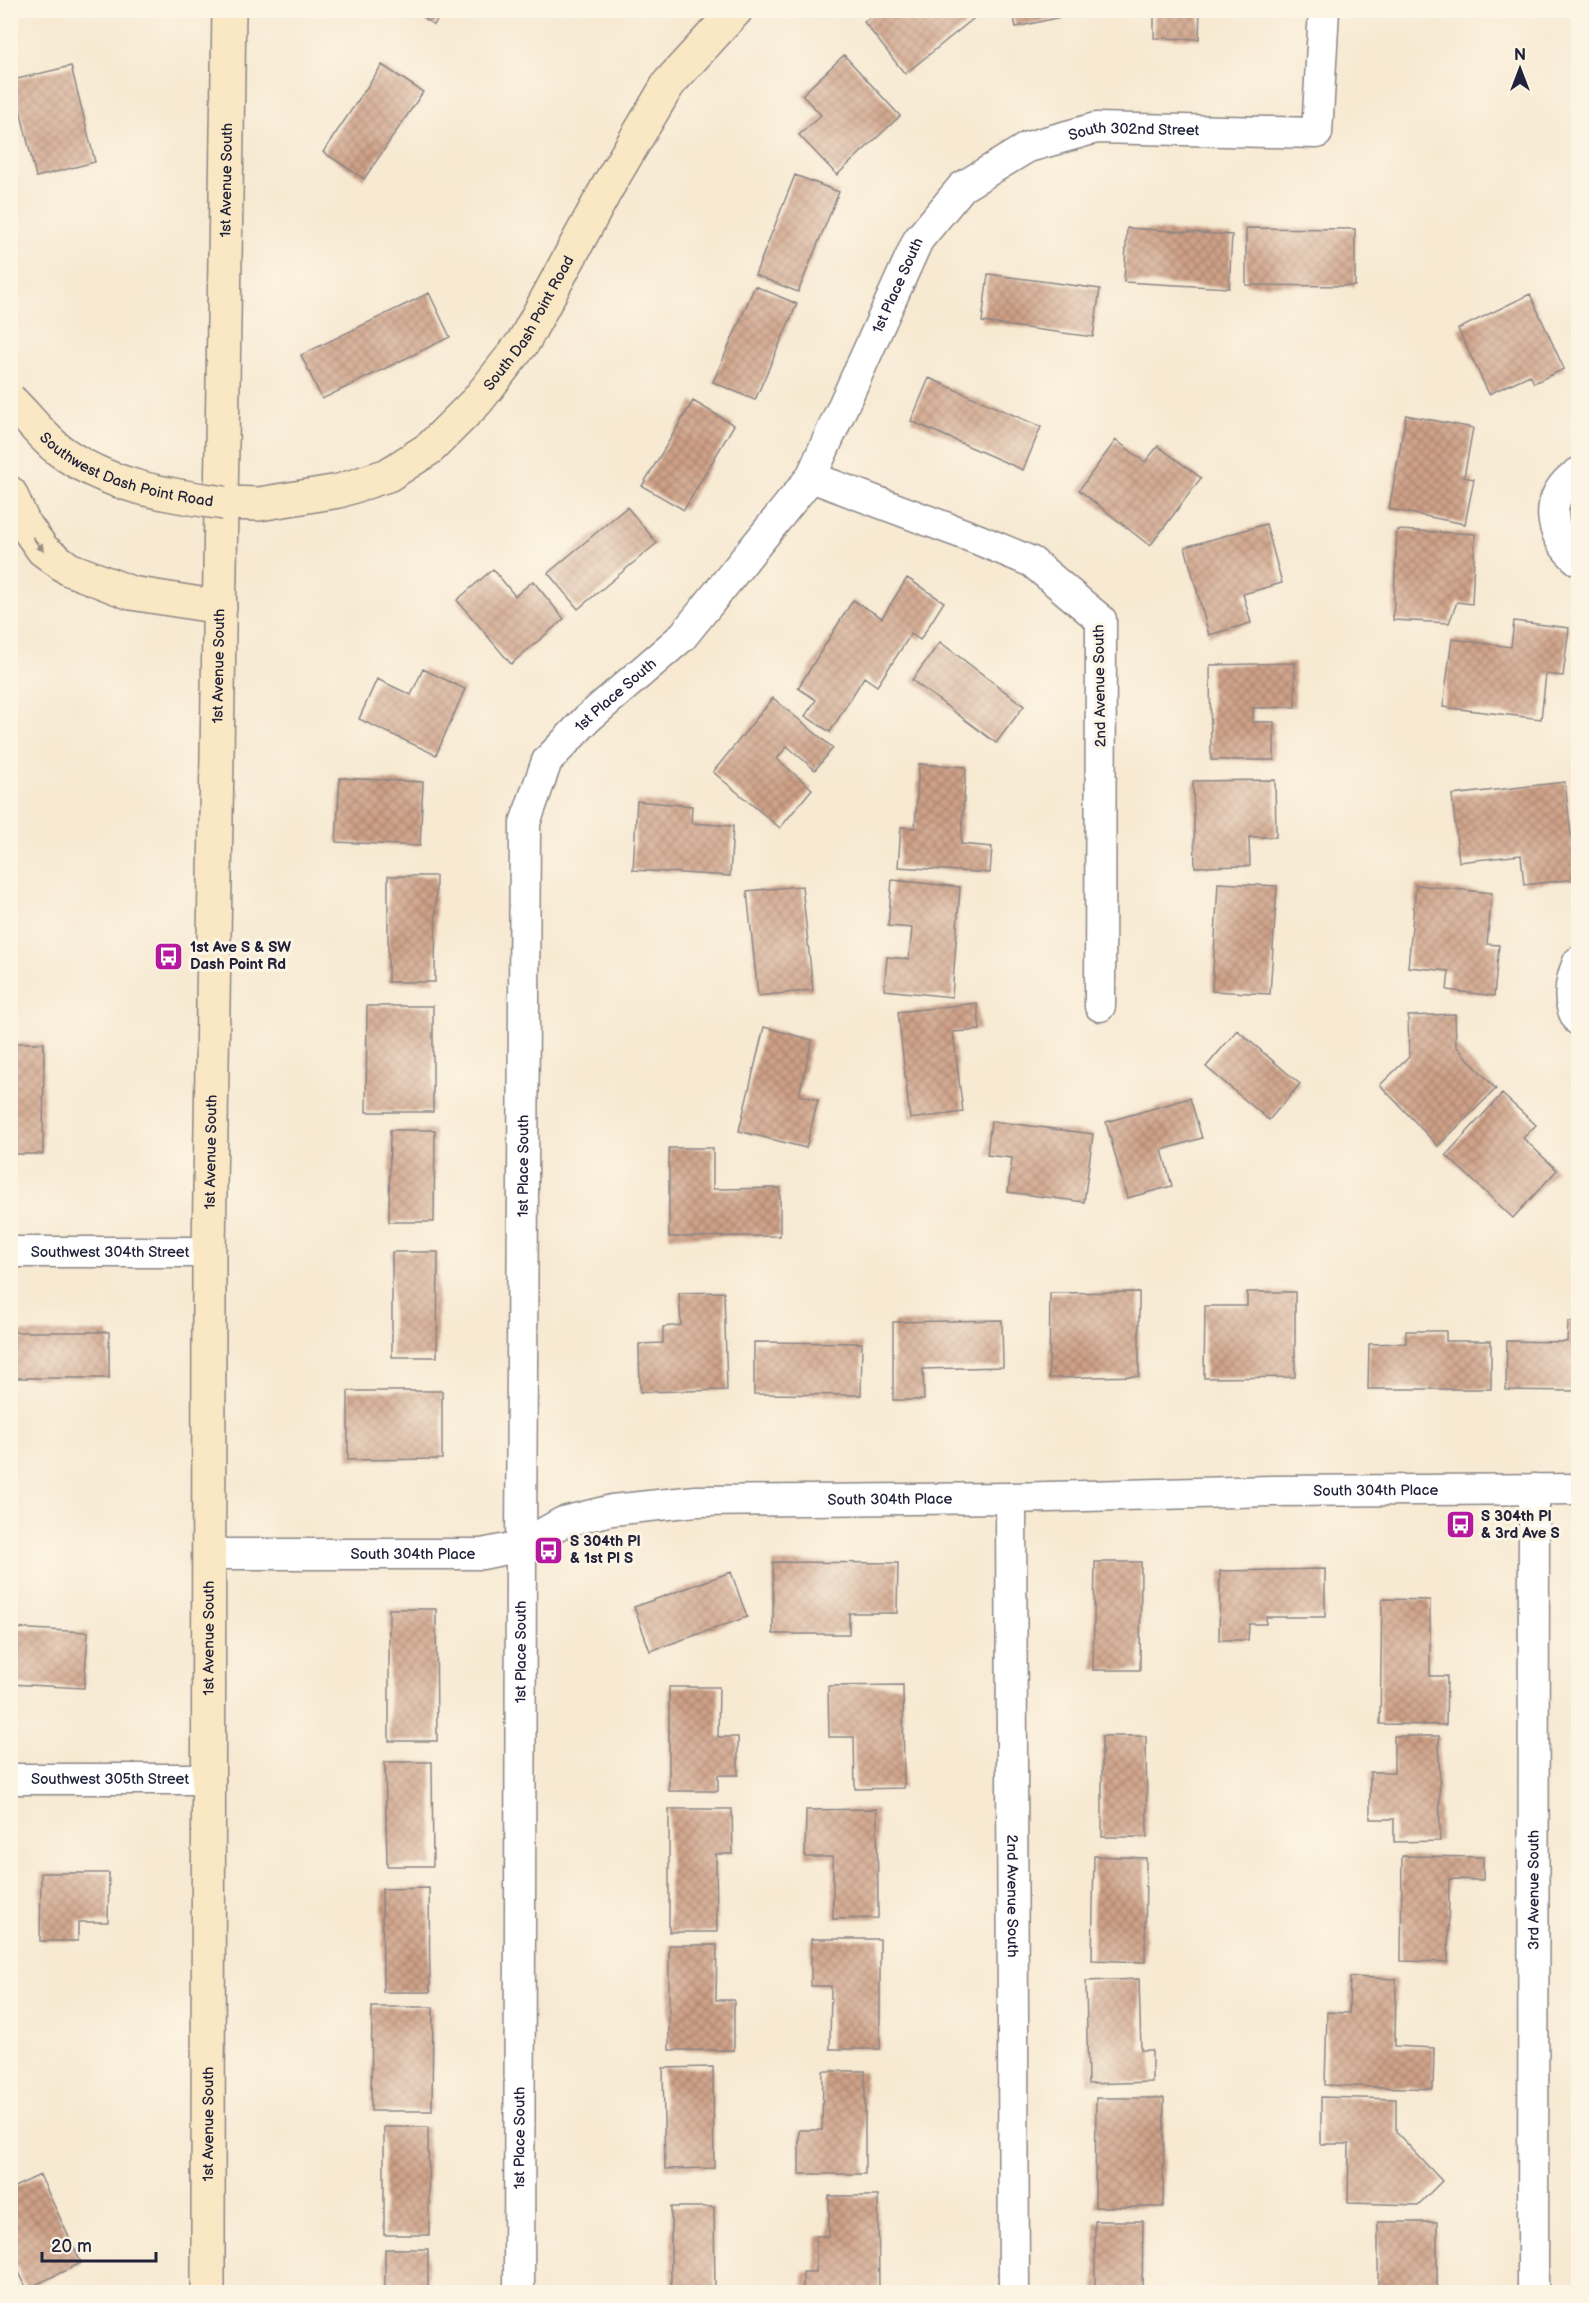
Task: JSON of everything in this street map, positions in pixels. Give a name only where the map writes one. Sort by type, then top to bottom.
[{"type":"main road","name":"1st Avenue South","points":[[208,2292],[209,1252],[229,10]]},
{"type":"main road","name":"South Dash Point Road","points":[[224,503],[260,504],[339,491],[388,475],[430,448],[477,401],[524,341],[608,186],[669,83],[736,10]]},
{"type":"main road","name":"Southwest Dash Point Road","points":[[10,400],[57,448],[88,470],[129,485],[174,496],[224,503]]},
{"type":"main road","points":[[10,493],[23,522],[43,550],[69,569],[131,594],[220,607]]},
{"type":"street","name":"South 302nd Street","points":[[962,187],[1028,147],[1096,128],[1317,133],[1324,10]]},
{"type":"street","name":"1st Place South","points":[[519,2292],[520,1546],[525,823],[547,761],[587,718],[682,637],[812,477],[918,240],[962,187]]},
{"type":"street","points":[[1578,473],[1560,490],[1554,505],[1553,521],[1557,537],[1566,550],[1578,560]]},
{"type":"street","name":"2nd Avenue South","points":[[812,477],[1032,562],[1101,620],[1100,1005]]},
{"type":"street","points":[[1578,962],[1572,976],[1570,996],[1578,1020]]},
{"type":"street","name":"Southwest 304th Street","points":[[10,1252],[209,1252]]},
{"type":"street","name":"3rd Avenue South","points":[[1533,2292],[1534,1489]]},
{"type":"street","name":"South 304th Place","points":[[209,1554],[482,1554],[520,1546],[563,1522],[612,1510],[696,1501],[1011,1498],[1271,1491],[1578,1489]]},
{"type":"street","name":"2nd Avenue South","points":[[1011,1498],[1014,2292]]},
{"type":"street","name":"Southwest 305th Street","points":[[10,1779],[210,1779]]},
{"type":"building","points":[[412,10],[444,10],[434,25]]},
{"type":"building","points":[[878,10],[984,10],[905,74],[864,22]]},
{"type":"building","points":[[1012,10],[1088,10],[1088,11],[1016,27]]},
{"type":"building","points":[[1154,10],[1200,10],[1199,39],[1154,38]]},
{"type":"building","points":[[844,55],[900,116],[837,175],[799,135],[821,115],[802,95]]},
{"type":"building","points":[[382,65],[423,92],[364,179],[323,152]]},
{"type":"building","points":[[71,66],[95,162],[36,177],[13,80]]},
{"type":"building","points":[[795,175],[839,192],[798,292],[755,275]]},
{"type":"building","points":[[1127,228],[1232,235],[1229,288],[1124,282]]},
{"type":"building","points":[[1246,228],[1355,229],[1355,286],[1246,285]]},
{"type":"building","points":[[988,274],[1100,289],[1093,337],[982,322]]},
{"type":"building","points":[[755,286],[797,304],[755,400],[713,382]]},
{"type":"building","points":[[429,293],[450,337],[322,399],[301,355]]},
{"type":"building","points":[[1530,294],[1564,369],[1534,383],[1530,375],[1489,394],[1458,329]]},
{"type":"building","points":[[929,378],[1041,427],[1023,470],[911,421]]},
{"type":"building","points":[[693,401],[734,425],[684,510],[642,486]]},
{"type":"building","points":[[1406,415],[1473,428],[1464,477],[1474,479],[1465,524],[1389,509]]},
{"type":"building","points":[[1116,440],[1145,462],[1158,446],[1201,478],[1150,546],[1079,490]]},
{"type":"building","points":[[627,507],[657,543],[578,609],[548,573]]},
{"type":"building","points":[[1266,524],[1282,583],[1243,594],[1251,623],[1209,635],[1185,547]]},
{"type":"building","points":[[1397,530],[1475,534],[1472,604],[1457,602],[1449,623],[1393,620]]},
{"type":"building","points":[[493,569],[515,596],[533,581],[564,619],[511,664],[457,600]]},
{"type":"building","points":[[907,578],[944,602],[920,640],[911,634],[877,686],[864,677],[830,732],[805,716],[816,700],[798,688],[853,600],[882,618]]},
{"type":"building","points":[[1514,621],[1569,628],[1563,676],[1546,674],[1541,719],[1443,707],[1452,639],[1511,647]]},
{"type":"building","points":[[940,642],[1024,706],[996,743],[912,680]]},
{"type":"building","points":[[1295,663],[1295,707],[1253,708],[1253,722],[1274,722],[1274,760],[1211,760],[1210,665]]},
{"type":"building","points":[[423,669],[465,689],[436,755],[359,719],[377,679],[411,695]]},
{"type":"building","points":[[773,698],[833,748],[815,770],[787,746],[777,759],[812,789],[780,828],[713,772]]},
{"type":"building","points":[[919,764],[966,767],[961,844],[992,847],[990,873],[898,867],[901,827],[915,828]]},
{"type":"building","points":[[340,778],[423,782],[420,846],[336,842]]},
{"type":"building","points":[[1275,780],[1276,837],[1249,837],[1250,866],[1195,867],[1193,781]]},
{"type":"building","points":[[1565,782],[1576,879],[1524,885],[1521,855],[1459,862],[1452,795]]},
{"type":"building","points":[[637,801],[692,806],[691,823],[733,826],[730,876],[633,870]]},
{"type":"building","points":[[388,876],[436,876],[435,982],[388,982]]},
{"type":"building","points":[[892,880],[960,887],[952,997],[884,990],[887,957],[909,959],[912,928],[888,926]]},
{"type":"building","points":[[1218,883],[1277,886],[1270,994],[1212,991]]},
{"type":"building","points":[[1416,885],[1492,893],[1487,944],[1499,945],[1494,996],[1447,990],[1449,971],[1408,967]]},
{"type":"building","points":[[802,886],[813,990],[758,996],[747,891]]},
{"type":"building","points":[[977,1003],[980,1030],[953,1032],[963,1112],[910,1119],[898,1012]]},
{"type":"building","points":[[367,1006],[433,1006],[433,1112],[366,1112]]},
{"type":"building","points":[[1455,1014],[1456,1046],[1496,1089],[1438,1146],[1380,1085],[1409,1057],[1408,1016]]},
{"type":"building","points":[[764,1027],[812,1040],[799,1095],[818,1100],[806,1148],[739,1131]]},
{"type":"building","points":[[1237,1030],[1300,1084],[1269,1120],[1206,1067]]},
{"type":"building","points":[[10,1043],[44,1043],[43,1154],[10,1154]]},
{"type":"building","points":[[1502,1094],[1536,1125],[1523,1138],[1557,1170],[1513,1218],[1446,1155]]},
{"type":"building","points":[[1190,1098],[1202,1138],[1162,1150],[1172,1186],[1127,1198],[1106,1122]]},
{"type":"building","points":[[991,1121],[1093,1134],[1084,1202],[1008,1192],[1012,1158],[987,1155]]},
{"type":"building","points":[[390,1130],[435,1130],[434,1222],[389,1222]]},
{"type":"building","points":[[669,1148],[713,1148],[713,1189],[780,1188],[780,1236],[669,1237]]},
{"type":"building","points":[[392,1252],[438,1252],[437,1357],[392,1357]]},
{"type":"building","points":[[724,1292],[727,1390],[640,1392],[639,1344],[663,1343],[663,1327],[681,1325],[679,1293]]},
{"type":"building","points":[[1139,1292],[1139,1376],[1049,1378],[1050,1293]]},
{"type":"building","points":[[1247,1292],[1295,1292],[1295,1377],[1204,1378],[1205,1306],[1247,1306]]},
{"type":"building","points":[[1002,1320],[1003,1367],[923,1369],[924,1400],[893,1400],[893,1322]]},
{"type":"building","points":[[1568,1322],[1578,1322],[1578,1391],[1506,1390],[1507,1341],[1567,1342]]},
{"type":"building","points":[[1406,1331],[1446,1331],[1446,1341],[1491,1341],[1491,1389],[1368,1389],[1369,1344],[1406,1343]]},
{"type":"building","points":[[10,1332],[109,1332],[109,1378],[10,1378]]},
{"type":"building","points":[[754,1342],[862,1343],[861,1395],[754,1394]]},
{"type":"building","points":[[348,1391],[442,1391],[442,1459],[348,1460]]},
{"type":"building","points":[[773,1562],[898,1563],[897,1613],[849,1613],[849,1634],[773,1634]]},
{"type":"building","points":[[1095,1562],[1141,1562],[1140,1670],[1093,1670]]},
{"type":"building","points":[[1325,1569],[1325,1617],[1266,1617],[1266,1624],[1249,1624],[1248,1640],[1219,1640],[1220,1571]]},
{"type":"building","points":[[731,1572],[747,1617],[650,1651],[634,1607]]},
{"type":"building","points":[[1382,1599],[1430,1600],[1430,1676],[1447,1676],[1446,1725],[1380,1724]]},
{"type":"building","points":[[389,1609],[436,1609],[437,1741],[389,1741]]},
{"type":"building","points":[[10,1628],[88,1632],[84,1688],[10,1684]]},
{"type":"building","points":[[903,1685],[904,1788],[855,1789],[854,1737],[829,1737],[828,1686]]},
{"type":"building","points":[[669,1687],[719,1687],[718,1737],[738,1737],[738,1775],[718,1775],[718,1791],[669,1791]]},
{"type":"building","points":[[1102,1736],[1146,1736],[1147,1837],[1102,1837]]},
{"type":"building","points":[[1394,1736],[1439,1736],[1440,1841],[1394,1842],[1394,1819],[1370,1819],[1370,1772],[1394,1772]]},
{"type":"building","points":[[385,1762],[432,1762],[433,1866],[387,1866]]},
{"type":"building","points":[[669,1809],[732,1809],[733,1854],[716,1854],[717,1932],[669,1932]]},
{"type":"building","points":[[877,1809],[878,1918],[833,1919],[833,1857],[805,1857],[806,1810]]},
{"type":"building","points":[[1094,1856],[1146,1858],[1145,1962],[1092,1960]]},
{"type":"building","points":[[1402,1856],[1483,1857],[1483,1880],[1449,1879],[1448,1962],[1401,1961]]},
{"type":"building","points":[[41,1873],[109,1873],[108,1922],[78,1922],[78,1941],[40,1941]]},
{"type":"building","points":[[429,1888],[430,1992],[383,1992],[382,1889]]},
{"type":"building","points":[[811,1939],[880,1939],[880,2049],[830,2049],[831,1986],[811,1986]]},
{"type":"building","points":[[669,1945],[717,1945],[716,2000],[734,2000],[734,2050],[669,2050]]},
{"type":"building","points":[[1350,1977],[1396,1979],[1395,2046],[1434,2048],[1433,2089],[1325,2085],[1327,2012],[1349,2013]]},
{"type":"building","points":[[1139,1979],[1141,2050],[1152,2050],[1152,2082],[1088,2084],[1086,1981]]},
{"type":"building","points":[[372,2007],[433,2007],[432,2111],[371,2111]]},
{"type":"building","points":[[713,2067],[714,2168],[665,2169],[663,2068]]},
{"type":"building","points":[[823,2071],[865,2071],[865,2174],[799,2174],[799,2130],[822,2130]]},
{"type":"building","points":[[1321,2097],[1396,2099],[1396,2132],[1442,2181],[1418,2205],[1348,2203],[1349,2144],[1321,2144]]},
{"type":"building","points":[[1096,2098],[1164,2098],[1163,2207],[1095,2207]]},
{"type":"building","points":[[384,2127],[428,2127],[429,2235],[384,2235]]},
{"type":"building","points":[[40,2175],[81,2263],[27,2289],[10,2253],[10,2189]]},
{"type":"building","points":[[829,2196],[878,2196],[879,2292],[803,2292],[803,2272],[816,2272],[816,2236],[829,2236]]},
{"type":"building","points":[[671,2207],[714,2207],[715,2292],[671,2292]]},
{"type":"building","points":[[1095,2221],[1143,2221],[1142,2292],[1095,2292]]},
{"type":"building","points":[[1378,2222],[1437,2222],[1437,2292],[1378,2292]]},
{"type":"building","points":[[385,2249],[428,2249],[428,2292],[385,2292]]},
{"type":"place","name":"1st Ave S & SW Dash Point Rd","points":[[169,956]]},
{"type":"place","name":"S 304th Pl & 3rd Ave S","points":[[1460,1525]]},
{"type":"place","name":"S 304th Pl & 1st Pl S","points":[[549,1550]]}]
